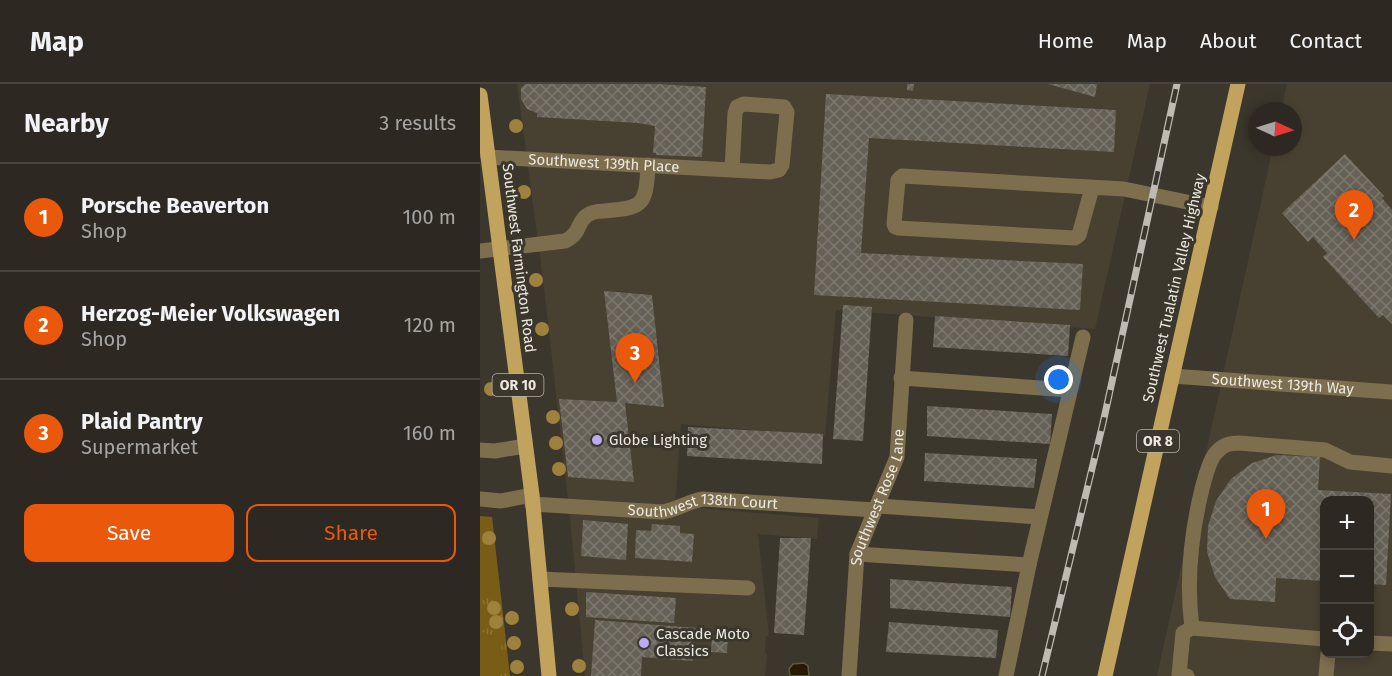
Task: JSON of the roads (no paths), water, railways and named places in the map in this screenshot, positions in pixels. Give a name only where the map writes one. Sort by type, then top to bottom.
[{"type":"main road","name":"Southwest Tualatin Valley Highway","points":[[1105,676],[1238,84]]},
{"type":"main road","name":"Southwest Farmington Road","points":[[480,95],[532,499],[549,676]]},
{"type":"street","name":"Southwest 139th Place","points":[[488,156],[726,170],[779,171],[782,165],[787,112],[784,107],[744,104],[737,107],[726,170]]},
{"type":"street","points":[[480,251],[565,241],[574,236],[586,216],[596,212],[631,208],[638,205],[644,199],[648,165]]},
{"type":"street","points":[[1092,188],[1078,238],[895,227],[898,180],[902,176],[1124,189],[1211,207]]},
{"type":"street","name":"Southwest Rose Lane","points":[[849,676],[857,554],[897,458],[906,320]]},
{"type":"street","points":[[1006,676],[1029,565],[1083,337]]},
{"type":"street","name":"Southwest 139th Way","points":[[1172,376],[1392,392]]},
{"type":"street","points":[[901,378],[1070,390]]},
{"type":"street","points":[[1192,628],[1191,564],[1195,519],[1213,456],[1221,448],[1229,443],[1239,443],[1324,450],[1350,462],[1392,466]]},
{"type":"street","points":[[480,450],[495,451],[525,446]]},
{"type":"street","name":"Southwest 138th Court","points":[[480,499],[501,501],[532,499],[662,512],[703,499],[1040,517]]},
{"type":"street","points":[[857,554],[1029,565]]},
{"type":"street","points":[[540,579],[748,588]]},
{"type":"street","points":[[1187,676],[1179,675],[1183,633],[1192,628],[1320,639]]},
{"type":"street","points":[[1374,643],[1392,644]]},
{"type":"street","points":[[1326,676],[1328,658]]},
{"type":"railway","points":[[1042,676],[1103,423],[1177,84]]},
{"type":"place","name":"Herzog-Meier Volkswagen","points":[[1354,240]]},
{"type":"place","name":"Plaid Pantry","points":[[635,383]]},
{"type":"place","name":"Globe Lighting","points":[[597,440]]},
{"type":"place","name":"Porsche Beaverton","points":[[1266,539]]},
{"type":"place","name":"Cascade Moto Classics","points":[[644,643]]}]
